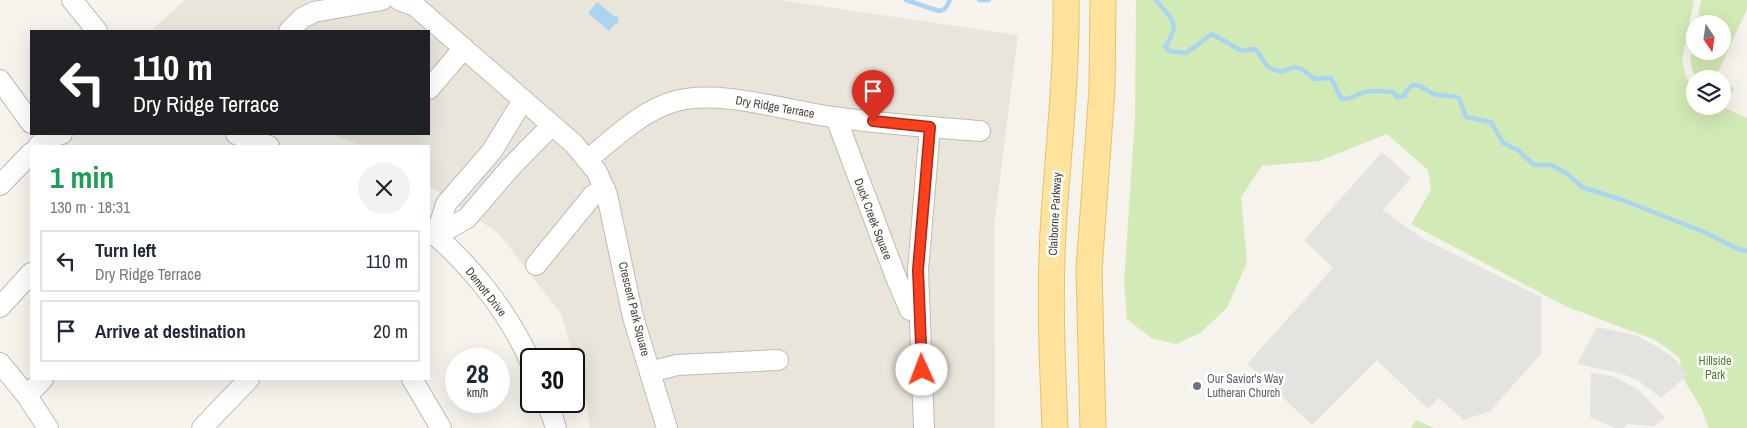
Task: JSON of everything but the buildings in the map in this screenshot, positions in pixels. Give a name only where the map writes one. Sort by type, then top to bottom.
[{"type":"main road","name":"Claiborne Parkway","points":[[1055,428],[1051,307],[1054,217],[1064,100],[1066,0]]},
{"type":"main road","points":[[1093,428],[1090,270],[1102,89],[1103,0]]},
{"type":"street","points":[[72,0],[95,30]]},
{"type":"street","points":[[293,30],[302,18],[314,12],[382,0]]},
{"type":"street","name":"Crescent Park Square","points":[[399,0],[415,6],[524,100],[588,159],[605,189],[634,317],[667,428]]},
{"type":"street","points":[[430,86],[464,48]]},
{"type":"street","points":[[0,80],[30,122]]},
{"type":"street","name":"Dry Ridge Terrace","points":[[588,159],[639,119],[657,108],[676,101],[697,97],[718,97],[836,118],[980,131]]},
{"type":"street","points":[[433,233],[446,204],[492,152],[524,100]]},
{"type":"street","name":"Duck Creek Square","points":[[836,118],[897,280],[910,310],[920,312]]},
{"type":"street","points":[[433,233],[467,218],[510,168],[552,125]]},
{"type":"street","points":[[924,428],[918,270],[930,127]]},
{"type":"street","points":[[239,135],[266,145]]},
{"type":"street","points":[[492,152],[510,168]]},
{"type":"street","points":[[0,185],[30,156]]},
{"type":"street","points":[[536,265],[593,195],[605,189]]},
{"type":"street","name":"Demott Drive","points":[[433,233],[465,265],[492,297],[522,348]]},
{"type":"street","points":[[0,307],[30,274]]},
{"type":"street","points":[[650,372],[677,365],[778,360]]},
{"type":"street","points":[[0,363],[27,396],[48,428]]},
{"type":"street","points":[[27,396],[42,380]]},
{"type":"street","points":[[202,428],[248,380]]},
{"type":"street","points":[[413,380],[441,428]]},
{"type":"street","points":[[551,413],[556,428]]},
{"type":"shaded area","points":[[185,0],[779,0],[1018,35],[994,227],[995,428],[590,428],[585,396],[585,348],[571,348],[561,313],[498,233],[430,187],[430,145],[360,145],[334,135],[430,135],[430,30],[154,30]]},
{"type":"shaded area","points":[[1382,152],[1411,178],[1383,210],[1422,238],[1541,297],[1541,354],[1490,411],[1464,420],[1439,398],[1428,409],[1377,360],[1312,425],[1247,364],[1333,268],[1304,240]]},
{"type":"shaded area","points":[[1597,327],[1635,335],[1658,347],[1675,359],[1687,375],[1661,398],[1639,381],[1623,374],[1577,364]]},
{"type":"shaded area","points":[[1591,373],[1612,376],[1639,390],[1665,418],[1654,426],[1627,424],[1623,428],[1615,428],[1590,417]]},
{"type":"green space","name":"Hillside Park","points":[[1136,0],[1694,0],[1691,15],[1686,15],[1686,40],[1682,60],[1686,77],[1686,115],[1731,115],[1731,111],[1747,118],[1747,428],[1709,428],[1701,408],[1684,380],[1679,357],[1655,340],[1565,306],[1411,224],[1431,190],[1428,170],[1387,134],[1319,161],[1262,166],[1241,197],[1247,262],[1227,308],[1200,333],[1176,344],[1151,338],[1127,319],[1124,284],[1135,116]]},
{"type":"green space","points":[[1701,0],[1747,0],[1747,9],[1731,44],[1731,15],[1698,15]]},
{"type":"green space","points":[[1690,60],[1724,60],[1719,70],[1693,70]]},
{"type":"green space","points":[[1416,420],[1434,428],[1411,428]]},
{"type":"water","points":[[597,2],[614,16],[617,16],[619,23],[615,24],[609,31],[588,13]]},
{"type":"waterway","points":[[906,0],[939,11],[945,9],[950,0]]},
{"type":"waterway","points":[[979,0],[989,0]]},
{"type":"waterway","points":[[1156,0],[1173,22],[1173,32],[1165,47],[1169,51],[1186,53],[1212,34],[1242,51],[1254,49],[1266,65],[1272,69],[1284,71],[1295,67],[1314,79],[1331,78],[1341,98],[1350,98],[1364,92],[1375,91],[1393,92],[1397,97],[1405,96],[1405,93],[1412,85],[1421,87],[1434,94],[1459,98],[1466,117],[1491,122],[1503,143],[1518,150],[1534,165],[1551,165],[1565,172],[1582,187],[1625,201],[1747,251]]},
{"type":"place","name":"Our Savior's Way Lutheran Church","points":[[1197,386]]},
{"type":"route","points":[[873,121],[930,127],[918,270],[922,370]]}]
